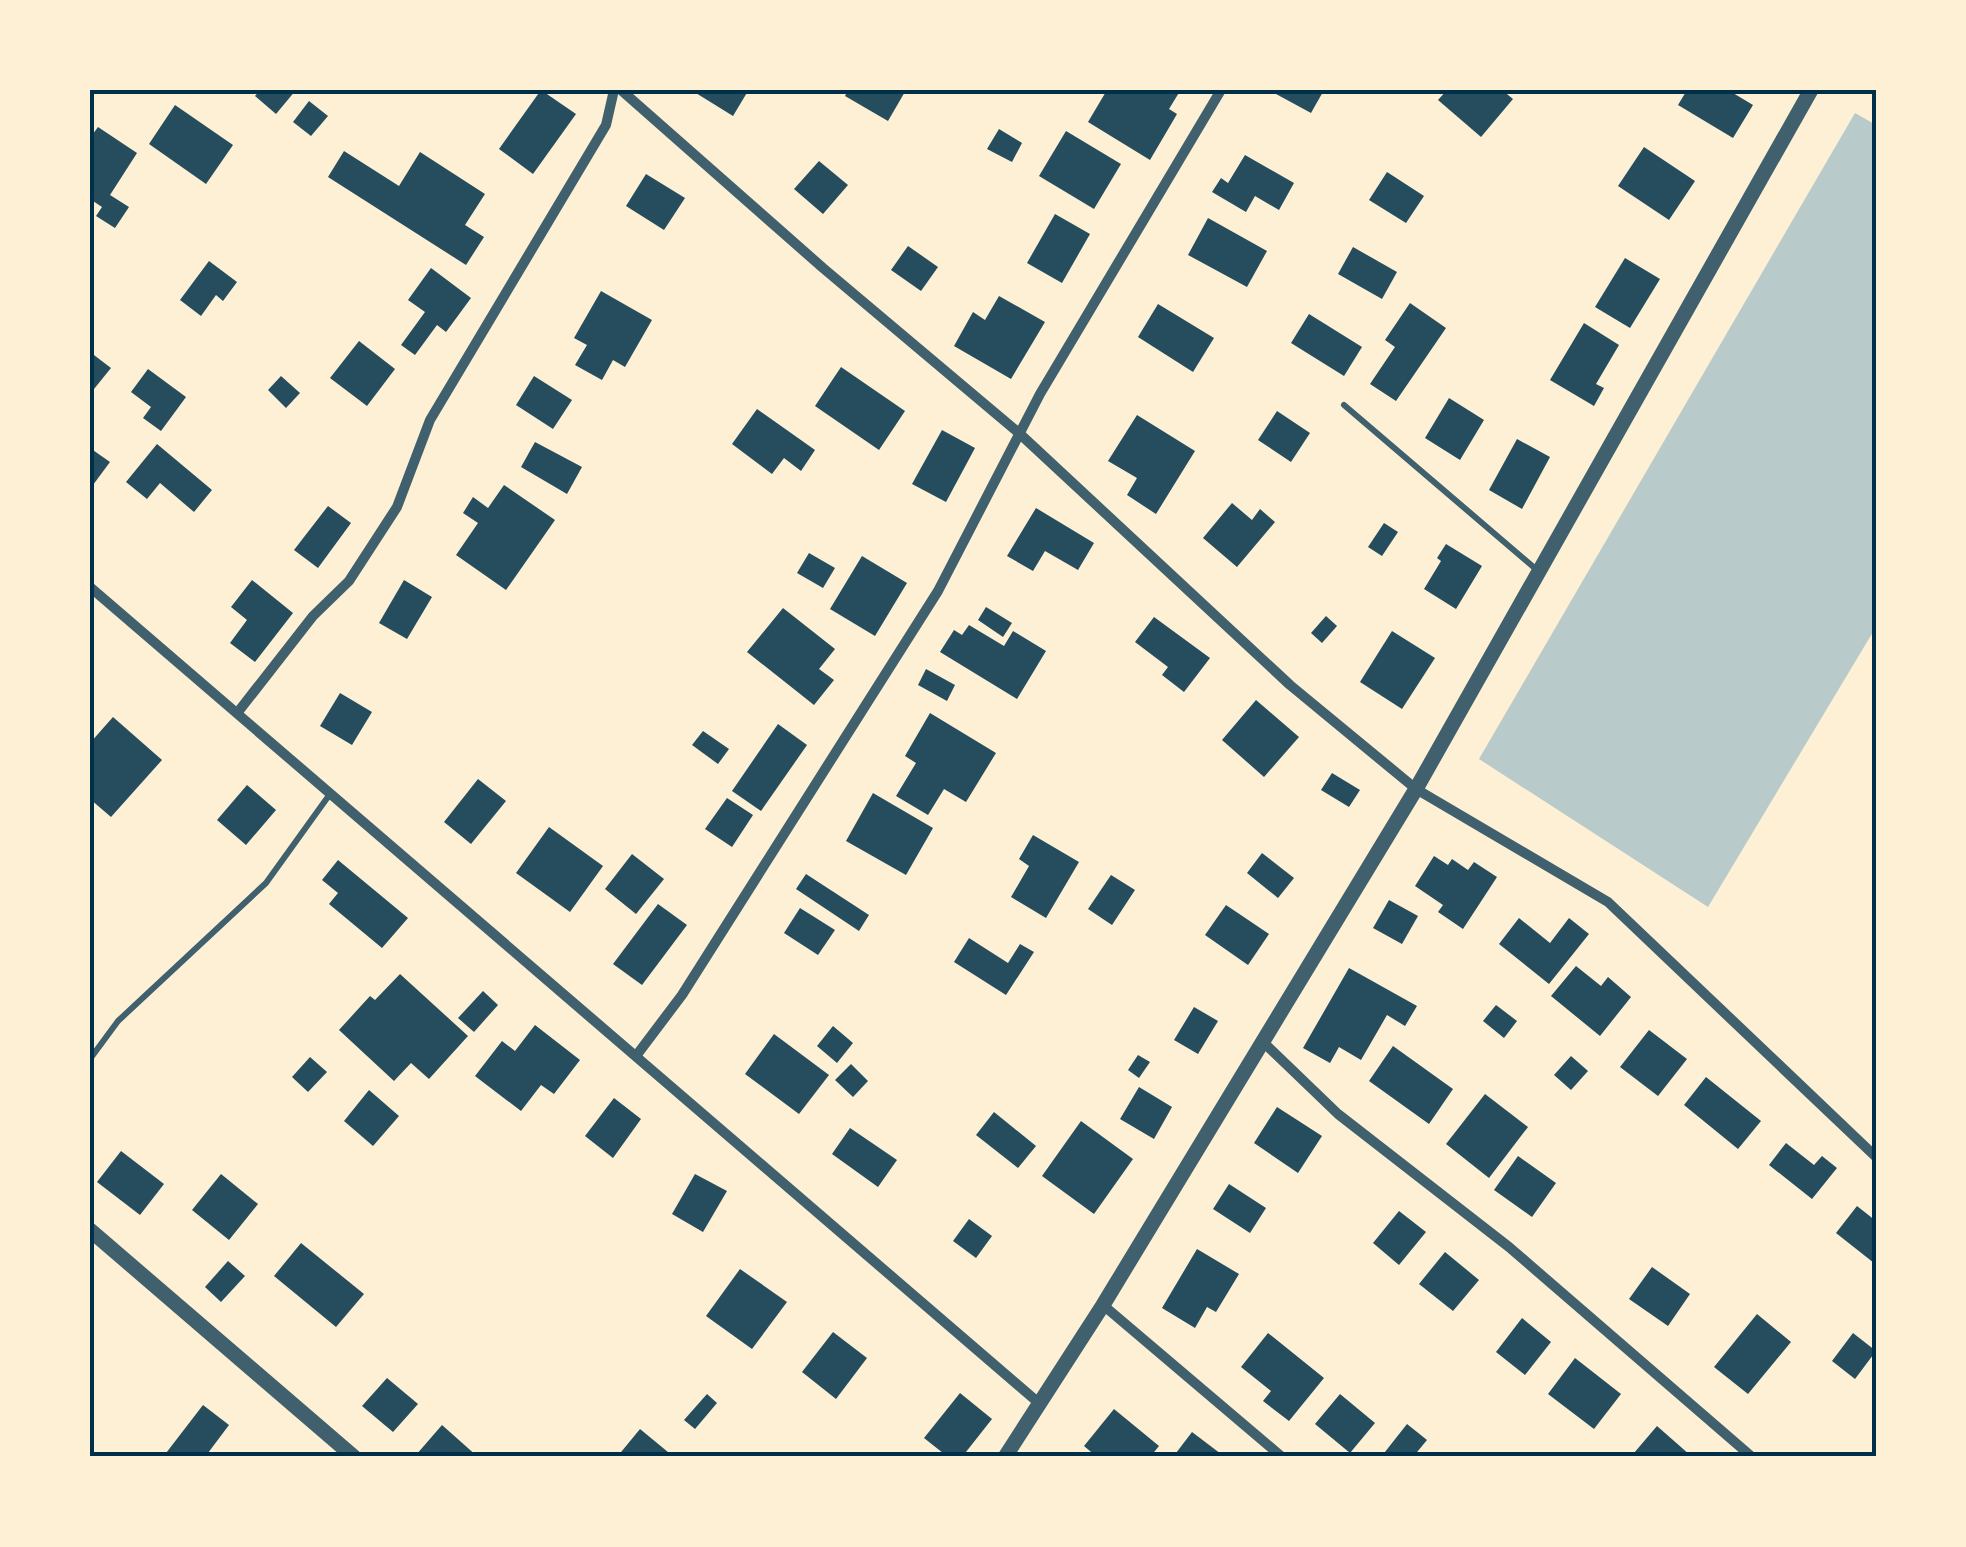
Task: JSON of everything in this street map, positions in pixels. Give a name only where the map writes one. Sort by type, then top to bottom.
[{"type":"street","points":[[238,712],[312,616],[349,581],[396,508],[430,420],[606,125],[618,90],[1020,434],[1290,684],[1416,789],[1608,902],[1876,1157]]},
{"type":"street","points":[[636,1056],[682,994],[938,592],[1040,394],[1222,90]]},
{"type":"street","points":[[1005,1457],[1416,789],[1811,90]]},
{"type":"street","points":[[90,587],[1040,1404]]},
{"type":"street","points":[[1262,1042],[1338,1114],[1509,1247],[1752,1457]]},
{"type":"street","points":[[90,1230],[354,1457]]},
{"type":"street","points":[[1102,1305],[1282,1457]]},
{"type":"lane","points":[[1344,405],[1539,572]]},
{"type":"lane","points":[[90,1059],[118,1021],[266,883],[331,793]]},
{"type":"shaded area","points":[[1855,113],[1876,125],[1876,627],[1708,907],[1479,759]]},
{"type":"building","points":[[260,90],[296,90],[276,114],[255,96]]},
{"type":"building","points":[[541,90],[576,114],[533,174],[499,149]]},
{"type":"building","points":[[691,90],[746,90],[748,91],[733,116]]},
{"type":"building","points":[[848,90],[906,90],[888,121],[845,96]]},
{"type":"building","points":[[1107,90],[1180,91],[1169,109],[1177,114],[1150,160],[1088,122]]},
{"type":"building","points":[[1278,90],[1324,90],[1311,113],[1276,94]]},
{"type":"building","points":[[1447,90],[1502,90],[1513,99],[1481,137],[1438,100]]},
{"type":"building","points":[[1687,90],[1728,90],[1753,105],[1733,138],[1678,105]]},
{"type":"building","points":[[309,101],[328,116],[311,136],[293,122]]},
{"type":"building","points":[[175,105],[233,145],[206,184],[149,144]]},
{"type":"building","points":[[98,127],[137,153],[110,195],[129,207],[115,228],[96,216],[102,207],[90,199],[90,138]]},
{"type":"building","points":[[999,129],[1022,143],[1012,162],[987,149]]},
{"type":"building","points":[[1066,131],[1121,164],[1094,209],[1039,176]]},
{"type":"building","points":[[1644,147],[1695,181],[1669,220],[1618,186]]},
{"type":"building","points":[[344,151],[399,186],[420,152],[485,194],[465,225],[484,237],[466,265],[328,177]]},
{"type":"building","points":[[1245,155],[1294,183],[1279,210],[1255,196],[1246,212],[1212,192],[1221,178],[1228,183]]},
{"type":"building","points":[[819,161],[848,185],[823,214],[794,189]]},
{"type":"building","points":[[1387,172],[1424,196],[1406,223],[1369,200]]},
{"type":"building","points":[[646,174],[685,198],[664,230],[626,206]]},
{"type":"building","points":[[1055,214],[1090,234],[1062,283],[1027,263]]},
{"type":"building","points":[[1208,218],[1267,251],[1247,287],[1188,255]]},
{"type":"building","points":[[908,246],[938,267],[921,291],[891,270]]},
{"type":"building","points":[[1353,247],[1397,272],[1382,299],[1338,274]]},
{"type":"building","points":[[1625,258],[1660,279],[1630,328],[1595,307]]},
{"type":"building","points":[[209,261],[237,282],[223,301],[216,295],[201,316],[180,300]]},
{"type":"building","points":[[431,268],[471,298],[446,332],[437,325],[415,355],[401,345],[425,312],[408,300]]},
{"type":"building","points":[[601,291],[652,320],[625,367],[613,360],[602,380],[575,365],[587,345],[574,338]]},
{"type":"building","points":[[999,296],[1045,322],[1011,379],[954,346],[973,312],[985,320]]},
{"type":"building","points":[[1410,303],[1446,328],[1396,401],[1370,384],[1395,347],[1385,340]]},
{"type":"building","points":[[1158,304],[1214,338],[1193,372],[1138,337]]},
{"type":"building","points":[[1309,314],[1362,347],[1344,376],[1291,343]]},
{"type":"building","points":[[1584,323],[1619,345],[1596,384],[1604,388],[1594,406],[1550,380]]},
{"type":"building","points":[[359,341],[395,369],[367,406],[330,378]]},
{"type":"building","points":[[90,352],[111,368],[94,389],[90,386]]},
{"type":"building","points":[[841,367],[905,411],[879,450],[815,406]]},
{"type":"building","points":[[148,369],[186,397],[161,431],[143,418],[151,407],[131,392]]},
{"type":"building","points":[[281,376],[300,393],[286,408],[268,390]]},
{"type":"building","points":[[534,376],[572,400],[553,429],[516,405]]},
{"type":"building","points":[[1449,398],[1484,420],[1460,460],[1425,438]]},
{"type":"building","points":[[757,409],[815,450],[801,471],[784,458],[772,474],[732,444]]},
{"type":"building","points":[[1277,411],[1310,433],[1291,462],[1258,440]]},
{"type":"building","points":[[1137,415],[1195,451],[1156,514],[1127,495],[1137,478],[1108,461]]},
{"type":"building","points":[[942,430],[975,448],[946,502],[912,484]]},
{"type":"building","points":[[1517,439],[1550,457],[1522,509],[1489,490]]},
{"type":"building","points":[[535,442],[582,467],[567,494],[521,467]]},
{"type":"building","points":[[157,444],[212,490],[194,512],[160,483],[147,499],[126,482]]},
{"type":"building","points":[[90,448],[110,462],[90,489]]},
{"type":"building","points":[[504,485],[555,520],[506,590],[456,555],[478,523],[463,513],[473,497],[488,508]]},
{"type":"building","points":[[1232,503],[1252,520],[1260,509],[1275,522],[1237,567],[1203,538]]},
{"type":"building","points":[[328,506],[351,523],[318,568],[294,550]]},
{"type":"building","points":[[1036,508],[1094,543],[1078,570],[1045,551],[1033,571],[1007,556]]},
{"type":"building","points":[[1384,523],[1398,532],[1382,556],[1368,547]]},
{"type":"building","points":[[1446,544],[1482,566],[1456,609],[1424,589]]},
{"type":"building","points":[[809,553],[835,568],[823,588],[797,573]]},
{"type":"building","points":[[862,556],[907,583],[875,636],[830,609]]},
{"type":"building","points":[[252,580],[293,613],[255,662],[230,643],[247,620],[231,607]]},
{"type":"building","points":[[404,580],[432,597],[407,639],[379,623]]},
{"type":"building","points":[[986,607],[1012,623],[1003,637],[978,620]]},
{"type":"building","points":[[783,608],[835,649],[819,669],[834,680],[814,705],[747,652]]},
{"type":"building","points":[[1326,616],[1337,626],[1322,643],[1311,633]]},
{"type":"building","points":[[1154,617],[1210,658],[1184,692],[1162,675],[1168,667],[1135,642]]},
{"type":"building","points":[[969,625],[1004,646],[1013,631],[1046,651],[1017,699],[940,652],[954,630],[962,635]]},
{"type":"building","points":[[1392,631],[1435,658],[1402,709],[1360,682]]},
{"type":"building","points":[[926,669],[955,685],[947,701],[918,685]]},
{"type":"building","points":[[340,693],[372,712],[352,745],[320,726]]},
{"type":"building","points":[[1256,700],[1299,737],[1264,777],[1222,740]]},
{"type":"building","points":[[930,713],[996,753],[966,802],[944,789],[928,815],[896,796],[916,763],[905,756]]},
{"type":"building","points":[[113,717],[162,760],[111,817],[90,799],[90,743]]},
{"type":"building","points":[[778,724],[807,745],[761,811],[732,791]]},
{"type":"building","points":[[703,731],[729,749],[718,764],[692,745]]},
{"type":"building","points":[[1332,773],[1360,790],[1349,807],[1321,790]]},
{"type":"building","points":[[478,779],[506,801],[471,844],[444,822]]},
{"type":"building","points":[[247,785],[276,810],[246,845],[217,820]]},
{"type":"building","points":[[873,793],[933,828],[906,875],[846,841]]},
{"type":"building","points":[[727,798],[753,815],[732,847],[705,829]]},
{"type":"building","points":[[549,827],[603,866],[570,912],[516,873]]},
{"type":"building","points":[[1033,835],[1079,862],[1046,918],[1011,897],[1029,866],[1019,859]]},
{"type":"building","points":[[1262,853],[1294,878],[1278,898],[1247,873]]},
{"type":"building","points":[[632,854],[664,879],[636,914],[605,889]]},
{"type":"building","points":[[1434,856],[1448,865],[1452,859],[1468,870],[1474,862],[1497,877],[1463,929],[1438,912],[1443,905],[1415,886]]},
{"type":"building","points":[[338,860],[408,918],[382,948],[329,904],[338,893],[322,880]]},
{"type":"building","points":[[806,874],[869,915],[859,931],[796,889]]},
{"type":"building","points":[[1111,875],[1135,890],[1112,925],[1088,909]]},
{"type":"building","points":[[1389,900],[1418,916],[1402,944],[1373,928]]},
{"type":"building","points":[[658,904],[687,925],[642,985],[613,964]]},
{"type":"building","points":[[1226,905],[1269,934],[1248,965],[1205,935]]},
{"type":"building","points":[[800,908],[835,930],[818,955],[784,933]]},
{"type":"building","points":[[1519,918],[1550,943],[1569,918],[1589,934],[1549,984],[1499,944]]},
{"type":"building","points":[[969,938],[1008,963],[1020,944],[1034,952],[1006,995],[954,962]]},
{"type":"building","points":[[1576,966],[1601,986],[1608,977],[1631,997],[1600,1036],[1551,996]]},
{"type":"building","points":[[1349,968],[1417,1006],[1405,1026],[1387,1015],[1361,1060],[1339,1047],[1330,1063],[1303,1048]]},
{"type":"building","points":[[400,974],[468,1036],[429,1079],[411,1063],[394,1081],[339,1030],[370,996],[375,1000]]},
{"type":"building","points":[[483,991],[498,1005],[474,1032],[458,1018]]},
{"type":"building","points":[[1496,1005],[1517,1021],[1504,1038],[1483,1021]]},
{"type":"building","points":[[1194,1007],[1218,1021],[1198,1054],[1174,1040]]},
{"type":"building","points":[[535,1025],[580,1060],[554,1094],[541,1085],[521,1111],[475,1076],[502,1041],[515,1051]]},
{"type":"building","points":[[833,1026],[853,1043],[837,1063],[817,1046]]},
{"type":"building","points":[[1649,1030],[1687,1059],[1658,1096],[1620,1067]]},
{"type":"building","points":[[774,1034],[829,1075],[799,1114],[745,1074]]},
{"type":"building","points":[[1393,1046],[1453,1089],[1429,1124],[1369,1081]]},
{"type":"building","points":[[1138,1055],[1150,1062],[1139,1078],[1128,1070]]},
{"type":"building","points":[[1571,1056],[1588,1071],[1571,1090],[1554,1075]]},
{"type":"building","points":[[310,1057],[327,1072],[308,1092],[292,1077]]},
{"type":"building","points":[[851,1064],[868,1081],[853,1097],[835,1080]]},
{"type":"building","points":[[1706,1077],[1761,1121],[1738,1149],[1684,1105]]},
{"type":"building","points":[[1139,1087],[1172,1107],[1154,1139],[1120,1119]]},
{"type":"building","points":[[369,1090],[399,1116],[373,1146],[344,1121]]},
{"type":"building","points":[[1485,1094],[1528,1127],[1489,1178],[1446,1144]]},
{"type":"building","points":[[614,1098],[641,1119],[613,1158],[585,1136]]},
{"type":"building","points":[[1277,1107],[1322,1136],[1298,1173],[1254,1143]]},
{"type":"building","points":[[994,1112],[1036,1146],[1018,1168],[976,1135]]},
{"type":"building","points":[[1081,1121],[1133,1159],[1094,1214],[1042,1176]]},
{"type":"building","points":[[850,1128],[897,1160],[878,1187],[832,1154]]},
{"type":"building","points":[[1786,1143],[1814,1165],[1822,1156],[1837,1168],[1812,1199],[1769,1165]]},
{"type":"building","points":[[121,1151],[164,1184],[140,1215],[97,1182]]},
{"type":"building","points":[[1518,1156],[1556,1183],[1532,1217],[1494,1190]]},
{"type":"building","points":[[221,1174],[258,1204],[229,1240],[192,1210]]},
{"type":"building","points":[[695,1174],[727,1191],[703,1232],[672,1214]]},
{"type":"building","points":[[1229,1184],[1266,1208],[1250,1233],[1213,1209]]},
{"type":"building","points":[[1857,1206],[1876,1221],[1874,1263],[1836,1233]]},
{"type":"building","points":[[1399,1211],[1426,1232],[1399,1265],[1373,1243]]},
{"type":"building","points":[[969,1219],[992,1236],[976,1258],[953,1241]]},
{"type":"building","points":[[301,1243],[364,1294],[336,1327],[274,1276]]},
{"type":"building","points":[[1197,1249],[1239,1274],[1216,1312],[1207,1307],[1195,1328],[1162,1308]]},
{"type":"building","points":[[1445,1252],[1479,1280],[1453,1311],[1419,1284]]},
{"type":"building","points":[[228,1261],[245,1276],[221,1302],[205,1287]]},
{"type":"building","points":[[1652,1267],[1690,1294],[1668,1326],[1629,1299]]},
{"type":"building","points":[[740,1269],[787,1302],[752,1349],[706,1316]]},
{"type":"building","points":[[1757,1314],[1791,1342],[1748,1394],[1714,1367]]},
{"type":"building","points":[[1522,1318],[1551,1342],[1525,1375],[1496,1352]]},
{"type":"building","points":[[833,1332],[867,1358],[836,1399],[802,1372]]},
{"type":"building","points":[[1268,1333],[1324,1378],[1289,1421],[1263,1401],[1271,1391],[1241,1367]]},
{"type":"building","points":[[1853,1333],[1876,1351],[1855,1379],[1832,1361]]},
{"type":"building","points":[[1575,1358],[1621,1394],[1594,1429],[1548,1394]]},
{"type":"building","points":[[387,1378],[418,1404],[393,1432],[362,1406]]},
{"type":"building","points":[[960,1393],[992,1419],[962,1457],[948,1457],[924,1438]]},
{"type":"building","points":[[707,1394],[717,1403],[695,1429],[684,1420]]},
{"type":"building","points":[[1340,1394],[1375,1423],[1350,1453],[1315,1424]]},
{"type":"building","points":[[203,1405],[229,1425],[205,1457],[163,1457]]},
{"type":"building","points":[[1114,1409],[1159,1446],[1150,1457],[1097,1457],[1084,1446]]},
{"type":"building","points":[[1407,1424],[1427,1440],[1413,1457],[1381,1457]]},
{"type":"building","points":[[442,1425],[478,1457],[416,1455]]},
{"type":"building","points":[[1657,1426],[1690,1455],[1639,1457],[1634,1453]]},
{"type":"building","points":[[640,1429],[674,1457],[617,1457]]},
{"type":"building","points":[[1192,1432],[1225,1457],[1173,1457]]}]
